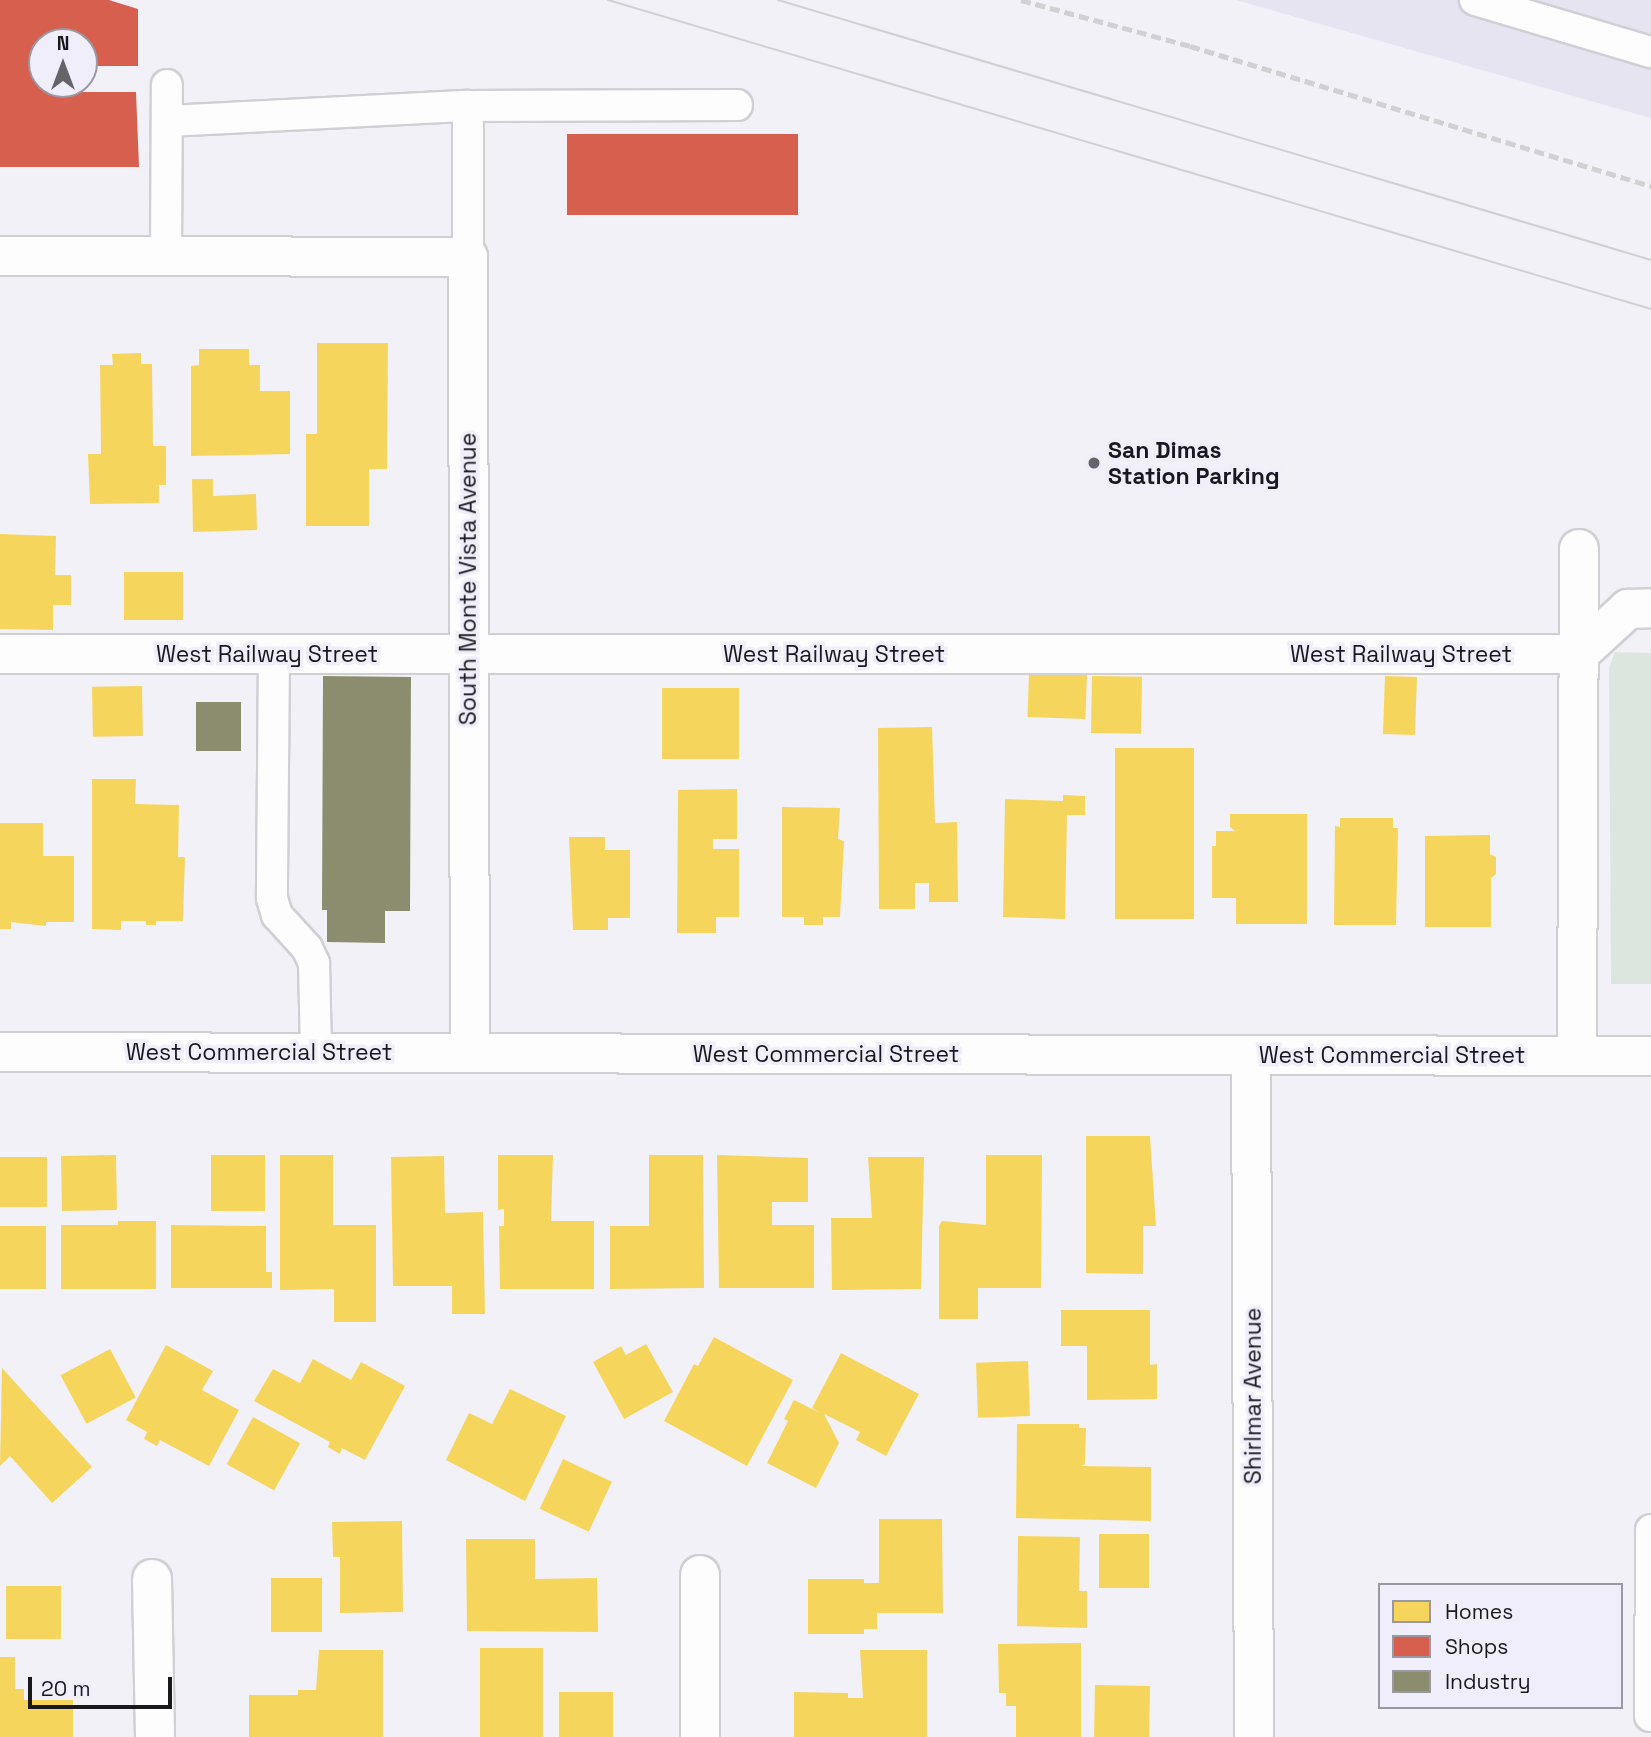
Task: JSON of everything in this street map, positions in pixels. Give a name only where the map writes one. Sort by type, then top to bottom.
[{"type":"street","points":[[0,256],[468,257]]},
{"type":"street","name":"South Monte Vista Avenue","points":[[468,257],[470,1052]]},
{"type":"street","points":[[1577,1056],[1579,549]]},
{"type":"street","points":[[1579,654],[1628,608],[1651,608]]},
{"type":"street","name":"West Railway Street","points":[[0,654],[1579,654]]},
{"type":"street","name":"West Commercial Street","points":[[0,1052],[1651,1056]]},
{"type":"street","name":"Shirlmar Avenue","points":[[1251,1055],[1254,1737]]},
{"type":"street","points":[[700,1575],[700,1737]]},
{"type":"street","points":[[152,1579],[155,1737]]},
{"type":"lane","points":[[1475,0],[1651,52]]},
{"type":"lane","points":[[166,256],[167,85]]},
{"type":"lane","points":[[168,121],[468,106],[737,105]]},
{"type":"lane","name":"South Monte Vista Avenue","points":[[468,106],[468,257]]},
{"type":"lane","points":[[274,654],[272,898],[277,915],[307,948],[314,963],[316,1052]]},
{"type":"lane","points":[[1650,1716],[1651,1530]]},
{"type":"shaded area","points":[[1236,0],[1651,0],[1651,118]]},
{"type":"shaded area","points":[[1615,652],[1651,653],[1651,984],[1611,984],[1609,668]]},
{"type":"building: Homes","points":[[317,343],[388,343],[387,469],[369,469],[369,526],[306,526],[306,434],[317,434]]},
{"type":"building: Homes","points":[[199,349],[249,349],[249,365],[260,365],[260,391],[290,391],[290,454],[191,456],[191,366],[199,365]]},
{"type":"building: Homes","points":[[141,353],[141,364],[152,364],[153,446],[166,446],[166,485],[159,485],[159,503],[90,504],[88,454],[101,454],[100,365],[113,365],[112,354]]},
{"type":"building: Homes","points":[[192,479],[213,479],[213,496],[256,494],[257,530],[193,532]]},
{"type":"building: Homes","points":[[0,534],[56,536],[55,575],[71,575],[71,605],[53,605],[53,630],[0,629]]},
{"type":"building: Homes","points":[[124,572],[183,572],[183,620],[124,620]]},
{"type":"building: Homes","points":[[1029,673],[1087,675],[1085,719],[1027,717]]},
{"type":"building: Homes","points":[[1092,676],[1142,677],[1141,734],[1091,733]]},
{"type":"building: Homes","points":[[1385,676],[1417,677],[1415,735],[1383,734]]},
{"type":"building: Homes","points":[[142,686],[143,736],[93,737],[92,687]]},
{"type":"building: Homes","points":[[662,688],[739,688],[739,759],[662,759]]},
{"type":"building: Homes","points":[[932,727],[935,823],[957,822],[958,902],[929,902],[929,883],[915,883],[915,909],[879,909],[878,728]]},
{"type":"building: Homes","points":[[1115,748],[1194,748],[1194,919],[1115,919]]},
{"type":"building: Homes","points":[[92,779],[136,779],[135,804],[179,805],[178,857],[185,857],[183,921],[156,921],[156,925],[146,925],[146,921],[121,921],[121,930],[92,929]]},
{"type":"building: Homes","points":[[737,789],[737,839],[713,839],[713,849],[739,849],[739,917],[716,917],[716,933],[677,933],[678,790]]},
{"type":"building: Homes","points":[[1063,795],[1085,796],[1085,815],[1067,815],[1065,919],[1003,917],[1005,799],[1063,801]]},
{"type":"building: Homes","points":[[782,807],[840,808],[838,839],[844,841],[840,917],[823,917],[823,925],[804,925],[804,917],[782,917]]},
{"type":"building: Homes","points":[[1230,814],[1307,814],[1307,924],[1236,924],[1236,898],[1212,898],[1212,846],[1216,846],[1216,831],[1235,831],[1230,827]]},
{"type":"building: Homes","points":[[1340,818],[1393,818],[1393,828],[1398,828],[1396,925],[1334,925],[1335,826],[1340,827]]},
{"type":"building: Homes","points":[[0,823],[43,823],[43,856],[74,856],[74,922],[46,922],[46,926],[11,922],[11,929],[0,929]]},
{"type":"building: Homes","points":[[1490,835],[1490,854],[1496,857],[1496,874],[1491,878],[1491,927],[1425,927],[1425,836]]},
{"type":"building: Homes","points":[[569,837],[605,837],[605,850],[630,850],[630,918],[608,918],[608,930],[573,930]]},
{"type":"building: Homes","points":[[1086,1136],[1150,1136],[1156,1226],[1143,1226],[1143,1274],[1086,1273]]},
{"type":"building: Homes","points":[[116,1155],[117,1210],[62,1211],[61,1156]]},
{"type":"building: Homes","points":[[211,1155],[265,1155],[265,1211],[211,1211]]},
{"type":"building: Homes","points":[[280,1155],[333,1155],[333,1225],[376,1225],[376,1322],[334,1322],[334,1289],[280,1290]]},
{"type":"building: Homes","points":[[498,1155],[553,1155],[551,1221],[594,1221],[594,1289],[500,1289],[499,1226],[504,1226],[504,1209],[498,1210]]},
{"type":"building: Homes","points":[[649,1155],[703,1155],[704,1288],[610,1289],[610,1226],[649,1226]]},
{"type":"building: Homes","points":[[717,1155],[808,1158],[808,1202],[772,1202],[772,1225],[814,1225],[814,1288],[719,1288]]},
{"type":"building: Homes","points":[[986,1155],[1042,1155],[1041,1288],[978,1288],[978,1319],[939,1319],[939,1226],[942,1221],[986,1225]]},
{"type":"building: Homes","points":[[444,1156],[445,1213],[483,1212],[485,1314],[452,1314],[452,1286],[393,1286],[391,1157]]},
{"type":"building: Homes","points":[[0,1157],[47,1157],[47,1207],[0,1207]]},
{"type":"building: Homes","points":[[868,1157],[924,1157],[921,1289],[832,1290],[831,1218],[872,1218]]},
{"type":"building: Homes","points":[[118,1221],[156,1221],[156,1289],[61,1289],[61,1225],[118,1225]]},
{"type":"building: Homes","points":[[171,1225],[266,1226],[266,1272],[272,1272],[272,1288],[171,1288]]},
{"type":"building: Homes","points":[[0,1226],[46,1226],[46,1289],[0,1289]]},
{"type":"building: Homes","points":[[1061,1310],[1150,1310],[1150,1365],[1157,1364],[1157,1399],[1087,1400],[1087,1346],[1061,1346]]},
{"type":"building: Homes","points":[[714,1337],[793,1380],[747,1466],[664,1421],[694,1364],[698,1366]]},
{"type":"building: Homes","points":[[646,1344],[673,1392],[624,1419],[593,1362],[621,1346],[626,1355]]},
{"type":"building: Homes","points":[[166,1345],[213,1371],[202,1390],[239,1410],[209,1466],[160,1440],[157,1446],[144,1439],[147,1432],[126,1420]]},
{"type":"building: Homes","points":[[110,1349],[136,1398],[86,1424],[61,1375]]},
{"type":"building: Homes","points":[[841,1353],[919,1394],[886,1456],[856,1440],[860,1432],[824,1414],[839,1443],[816,1488],[767,1463],[788,1421],[784,1419],[794,1400],[820,1413],[812,1408]]},
{"type":"building: Homes","points":[[313,1359],[351,1380],[361,1362],[405,1386],[365,1460],[342,1448],[340,1454],[328,1447],[330,1442],[254,1401],[273,1369],[300,1383]]},
{"type":"building: Homes","points":[[1028,1361],[1030,1416],[978,1418],[976,1363]]},
{"type":"building: Homes","points":[[2,1368],[92,1467],[52,1503],[10,1456],[0,1466]]},
{"type":"building: Homes","points":[[510,1389],[566,1416],[525,1501],[446,1460],[469,1413],[492,1424]]},
{"type":"building: Homes","points":[[253,1417],[300,1443],[274,1490],[227,1464]]},
{"type":"building: Homes","points":[[1017,1424],[1079,1424],[1079,1428],[1086,1428],[1085,1464],[1081,1466],[1151,1467],[1151,1521],[1016,1518]]},
{"type":"building: Homes","points":[[563,1459],[612,1482],[589,1532],[540,1509]]},
{"type":"building: Homes","points":[[879,1519],[942,1519],[943,1613],[877,1613],[877,1629],[864,1629],[864,1634],[808,1634],[808,1579],[864,1579],[864,1583],[879,1583]]},
{"type":"building: Homes","points":[[402,1521],[403,1612],[340,1613],[340,1557],[333,1557],[332,1522]]},
{"type":"building: Homes","points":[[1099,1534],[1149,1534],[1149,1588],[1099,1588]]},
{"type":"building: Homes","points":[[1018,1536],[1080,1537],[1079,1591],[1087,1591],[1087,1628],[1017,1626]]},
{"type":"building: Homes","points":[[466,1539],[535,1539],[535,1579],[597,1578],[598,1632],[467,1631]]},
{"type":"building: Homes","points":[[271,1578],[322,1578],[322,1632],[271,1632]]},
{"type":"building: Homes","points":[[6,1586],[61,1586],[61,1639],[6,1639]]},
{"type":"building: Homes","points":[[1081,1643],[1081,1737],[1016,1737],[1016,1706],[1006,1706],[1006,1693],[999,1693],[998,1644]]},
{"type":"building: Homes","points":[[480,1648],[543,1648],[543,1737],[480,1737]]},
{"type":"building: Homes","points":[[319,1650],[383,1650],[383,1737],[249,1737],[249,1695],[298,1695],[298,1690],[316,1690]]},
{"type":"building: Homes","points":[[860,1650],[927,1650],[927,1737],[794,1737],[794,1692],[848,1693],[848,1698],[863,1698]]},
{"type":"building: Homes","points":[[0,1657],[15,1657],[15,1689],[24,1689],[24,1700],[73,1700],[73,1737],[0,1737]]},
{"type":"building: Homes","points":[[1095,1685],[1150,1686],[1149,1737],[1094,1737]]},
{"type":"building: Homes","points":[[559,1692],[613,1692],[613,1737],[559,1737]]},
{"type":"building: Shops","points":[[0,0],[109,0],[138,9],[138,66],[98,66],[98,28],[28,28],[28,98],[98,98],[98,92],[136,92],[139,167],[0,167]]},
{"type":"building: Shops","points":[[567,134],[798,134],[798,215],[567,215]]},
{"type":"building: Industry","points":[[323,676],[411,677],[410,911],[385,911],[385,943],[327,942],[327,910],[322,910]]},
{"type":"building: Industry","points":[[196,702],[241,702],[241,751],[196,751]]},
{"type":"tram line","points":[[608,0],[1651,309]]},
{"type":"tram line","points":[[778,0],[1651,260]]},
{"type":"railway","points":[[1021,0],[1190,46],[1651,186]]},
{"type":"place","name":"San Dimas Station Parking","points":[[1094,463]]}]
